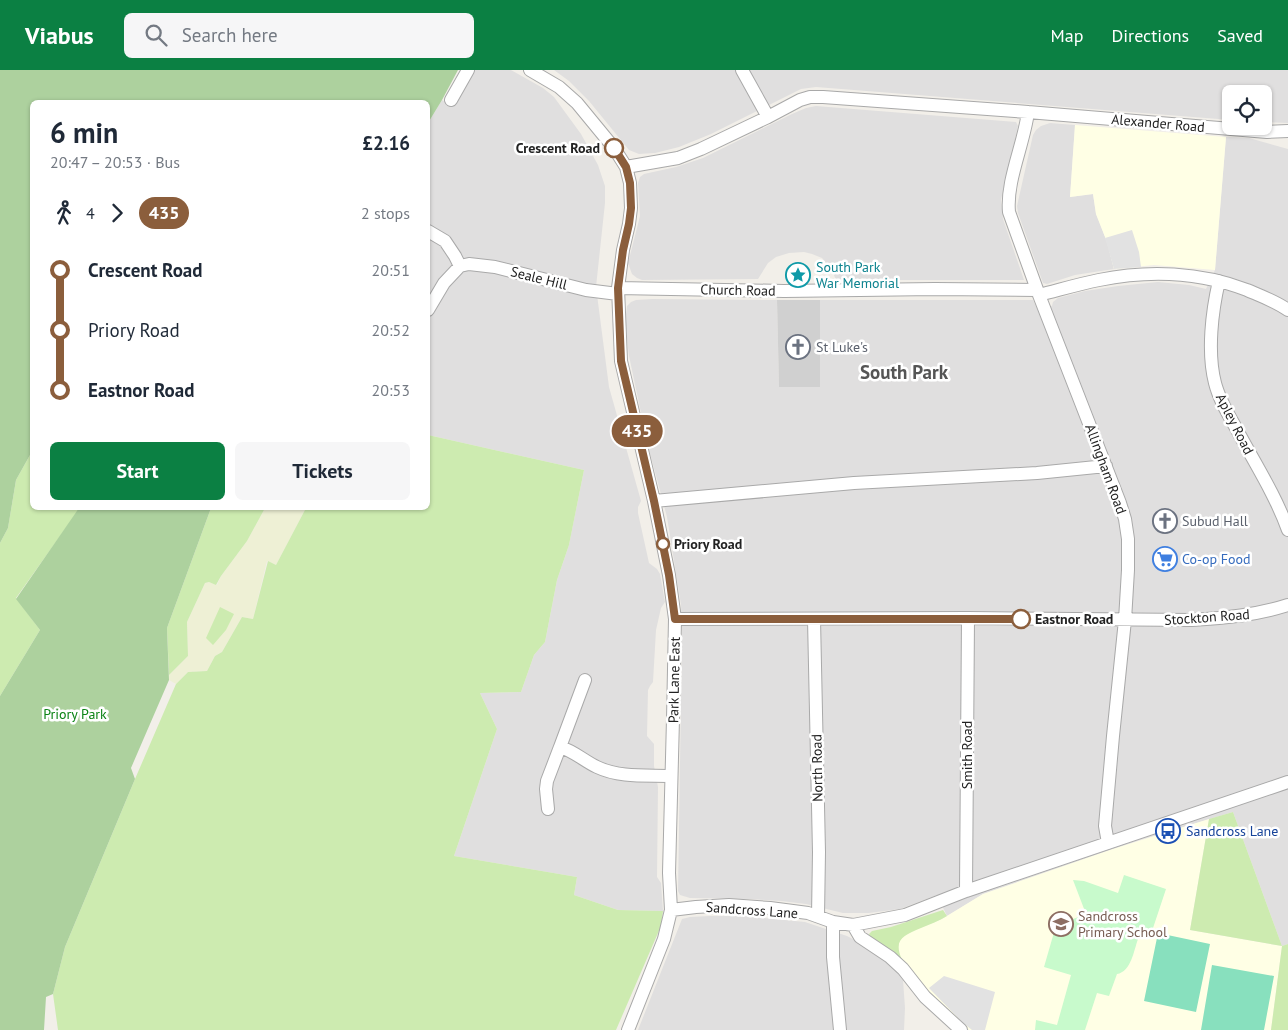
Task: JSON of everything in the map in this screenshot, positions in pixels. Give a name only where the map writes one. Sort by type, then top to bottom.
[{"type":"street","points":[[451,100],[468,70]]},
{"type":"street","name":"Park Lane East","points":[[530,70],[559,87],[577,103],[614,148],[626,167],[630,183],[631,208],[618,291],[621,361],[654,501],[669,575],[675,619],[669,873],[672,910],[664,939],[628,1030]]},
{"type":"street","points":[[742,70],[768,117]]},
{"type":"street","points":[[626,167],[678,158],[701,149],[789,105],[810,97],[1028,112]]},
{"type":"street","name":"Alexander Road","points":[[1028,112],[1222,128]]},
{"type":"street","name":"Allingham Road","points":[[1028,112],[1008,198],[1012,225],[1120,502],[1128,539],[1125,620],[1105,826],[1108,843]]},
{"type":"street","name":"Alexander Road","points":[[1272,132],[1288,132]]},
{"type":"street","points":[[1272,134],[1288,139]]},
{"type":"street","points":[[430,233],[445,241],[460,266],[444,282],[430,306]]},
{"type":"street","name":"Seale Hill","points":[[460,266],[477,264],[586,290],[618,291]]},
{"type":"street","name":"Church Road","points":[[618,291],[935,289],[1038,292],[1100,280],[1142,275],[1174,274],[1219,281],[1278,303],[1288,310]]},
{"type":"street","name":"Apley Road","points":[[1219,281],[1215,300],[1211,347],[1215,382],[1228,414],[1270,489],[1288,530]]},
{"type":"street","points":[[654,501],[854,483],[1037,473],[1106,466]]},
{"type":"street","name":"Stockton Road","points":[[1125,620],[1224,618],[1247,615],[1288,605]]},
{"type":"street","points":[[675,619],[968,618],[1125,620]]},
{"type":"street","name":"Smith Road","points":[[966,891],[968,618]]},
{"type":"street","name":"North Road","points":[[814,619],[819,852],[818,916]]},
{"type":"street","points":[[548,809],[547,780],[584,680]]},
{"type":"street","points":[[560,747],[610,772],[624,775],[671,776]]},
{"type":"street","name":"Sandcross Lane","points":[[672,910],[729,906],[770,908],[796,911],[833,922],[853,925],[905,915],[966,891],[1288,782]]},
{"type":"street","points":[[833,922],[833,956],[840,1030]]},
{"type":"street","points":[[853,925],[860,937],[890,957],[903,969],[925,997],[961,1030]]},
{"type":"shaded area","points":[[470,70],[511,70],[543,88],[554,97],[581,134],[598,165],[605,186],[605,203],[596,287],[609,387],[641,501],[638,513],[649,563],[660,574],[665,602],[661,608],[656,630],[653,682],[648,690],[647,736],[654,744],[654,766],[658,787],[657,877],[661,883],[663,911],[618,910],[574,895],[577,877],[454,856],[497,729],[480,693],[521,692],[534,655],[545,642],[557,580],[569,545],[584,470],[430,435],[430,120],[442,100],[450,105]]},
{"type":"shaded area","points":[[554,70],[1288,70],[1288,123],[1272,122],[1272,85],[1222,85],[1222,119],[816,87],[801,89],[711,134],[679,147],[655,153],[639,154],[629,150],[589,101],[569,81]]},
{"type":"shaded area","points":[[816,106],[1016,122],[1018,126],[1001,200],[1003,219],[1024,280],[836,280],[832,270],[822,258],[804,252],[789,253],[776,257],[768,263],[758,279],[642,280],[632,274],[628,263],[640,216],[638,183],[640,177],[644,174],[676,167],[703,158],[792,114]]},
{"type":"shaded area","points":[[1050,123],[1075,125],[1070,197],[1093,194],[1096,214],[1107,242],[1114,269],[1075,275],[1047,284],[1043,283],[1017,206],[1033,135],[1041,126]]},
{"type":"shaded area","points":[[1075,125],[1226,137],[1215,270],[1154,265],[1114,269],[1107,242],[1096,214],[1093,194],[1070,197]]},
{"type":"shaded area","points":[[1226,137],[1249,138],[1288,149],[1288,944],[1282,946],[1233,812],[1140,840],[983,894],[947,916],[937,895],[900,909],[869,913],[843,913],[806,904],[781,901],[690,898],[680,895],[678,891],[681,605],[667,517],[648,446],[629,356],[625,321],[627,306],[636,300],[652,299],[777,300],[779,387],[820,387],[820,300],[1033,300],[1039,312],[1052,306],[1053,302],[1058,298],[1085,291],[1118,286],[1158,282],[1189,285],[1206,289],[1215,270]]},
{"type":"shaded area","points":[[1132,230],[1139,252],[1141,267],[1114,269],[1105,238]]},
{"type":"shaded area","points":[[777,300],[820,300],[820,387],[779,387]]},
{"type":"shaded area","points":[[264,510],[305,510],[276,565],[267,561],[253,619],[242,617],[222,652],[215,656],[207,671],[188,672],[176,684],[169,680],[169,675],[188,656],[187,622],[205,583],[209,582],[217,585],[221,576],[247,541]]},
{"type":"shaded area","name":"Sandcross Primary School","points":[[1209,819],[1190,930],[1282,946],[1271,1030],[969,1030],[922,985],[902,960],[898,951],[899,942],[905,934],[942,919],[983,894],[1113,849]]},
{"type":"shaded area","points":[[710,916],[746,916],[805,922],[847,936],[873,949],[893,964],[903,980],[904,1030],[638,1030],[682,919]]},
{"type":"shaded area","points":[[944,976],[995,992],[985,1030],[972,1030],[929,988]]},
{"type":"green space","points":[[0,70],[458,70],[430,120],[430,100],[30,100],[30,455],[16,480],[8,528],[0,543]]},
{"type":"green space","points":[[430,435],[584,470],[569,545],[557,580],[545,642],[534,655],[521,692],[480,693],[497,729],[454,856],[577,877],[574,895],[618,910],[663,911],[661,926],[616,1030],[58,1030],[53,994],[65,947],[176,684],[188,672],[207,671],[215,656],[222,652],[242,617],[253,619],[268,561],[276,565],[305,510],[430,510]]},
{"type":"green space","points":[[30,455],[30,510],[79,510],[16,598],[40,630],[0,696],[0,543],[8,528],[16,480]]},
{"type":"green space","name":"Priory Park","points":[[78,510],[210,510],[167,628],[169,680],[131,768],[135,779],[65,947],[53,994],[46,997],[44,1030],[0,1030],[0,696],[40,630],[16,599]]},
{"type":"green space","points":[[210,510],[264,510],[247,541],[216,585],[209,582],[205,583],[187,622],[188,656],[169,675],[167,628]]},
{"type":"green space","points":[[220,607],[234,614],[226,630],[213,645],[206,638]]},
{"type":"green space","points":[[1233,812],[1282,946],[1190,930],[1209,819]]},
{"type":"green space","points":[[1124,875],[1166,889],[1152,931],[1149,936],[1138,939],[1129,965],[1117,974],[1109,996],[1097,993],[1085,1030],[1035,1030],[1036,1020],[1057,1025],[1071,975],[1044,967],[1059,915],[1064,913],[1068,921],[1086,914],[1073,880],[1084,881],[1118,893]]},
{"type":"green space","points":[[943,910],[947,916],[909,933],[901,939],[899,953],[902,960],[871,939],[869,934],[872,931],[891,927]]},
{"type":"green space","points":[[1158,933],[1210,944],[1196,1012],[1144,1001]]},
{"type":"green space","points":[[1288,944],[1288,1030],[1271,1030],[1282,946]]},
{"type":"green space","points":[[1212,965],[1274,976],[1264,1030],[1201,1030]]},
{"type":"bus line","name":"435","points":[[614,148],[626,167],[630,183],[631,208],[618,288],[621,361],[654,501],[669,575],[675,619],[1021,619]]},
{"type":"place","name":"Crescent Road","points":[[614,148]]},
{"type":"place","name":"South Park War Memorial","points":[[798,275]]},
{"type":"place","name":"St Luke's","points":[[798,347]]},
{"type":"place","name":"Subud Hall","points":[[1165,521]]},
{"type":"place","name":"Priory Road","points":[[663,544]]},
{"type":"place","name":"Co-op Food","points":[[1165,559]]},
{"type":"place","name":"Eastnor Road","points":[[1021,619]]},
{"type":"place","name":"Sandcross Lane","points":[[1168,831]]},
{"type":"place","name":"Sandcross Primary School","points":[[1061,924]]},
{"type":"district","name":"South Park","points":[[904,372]]}]
